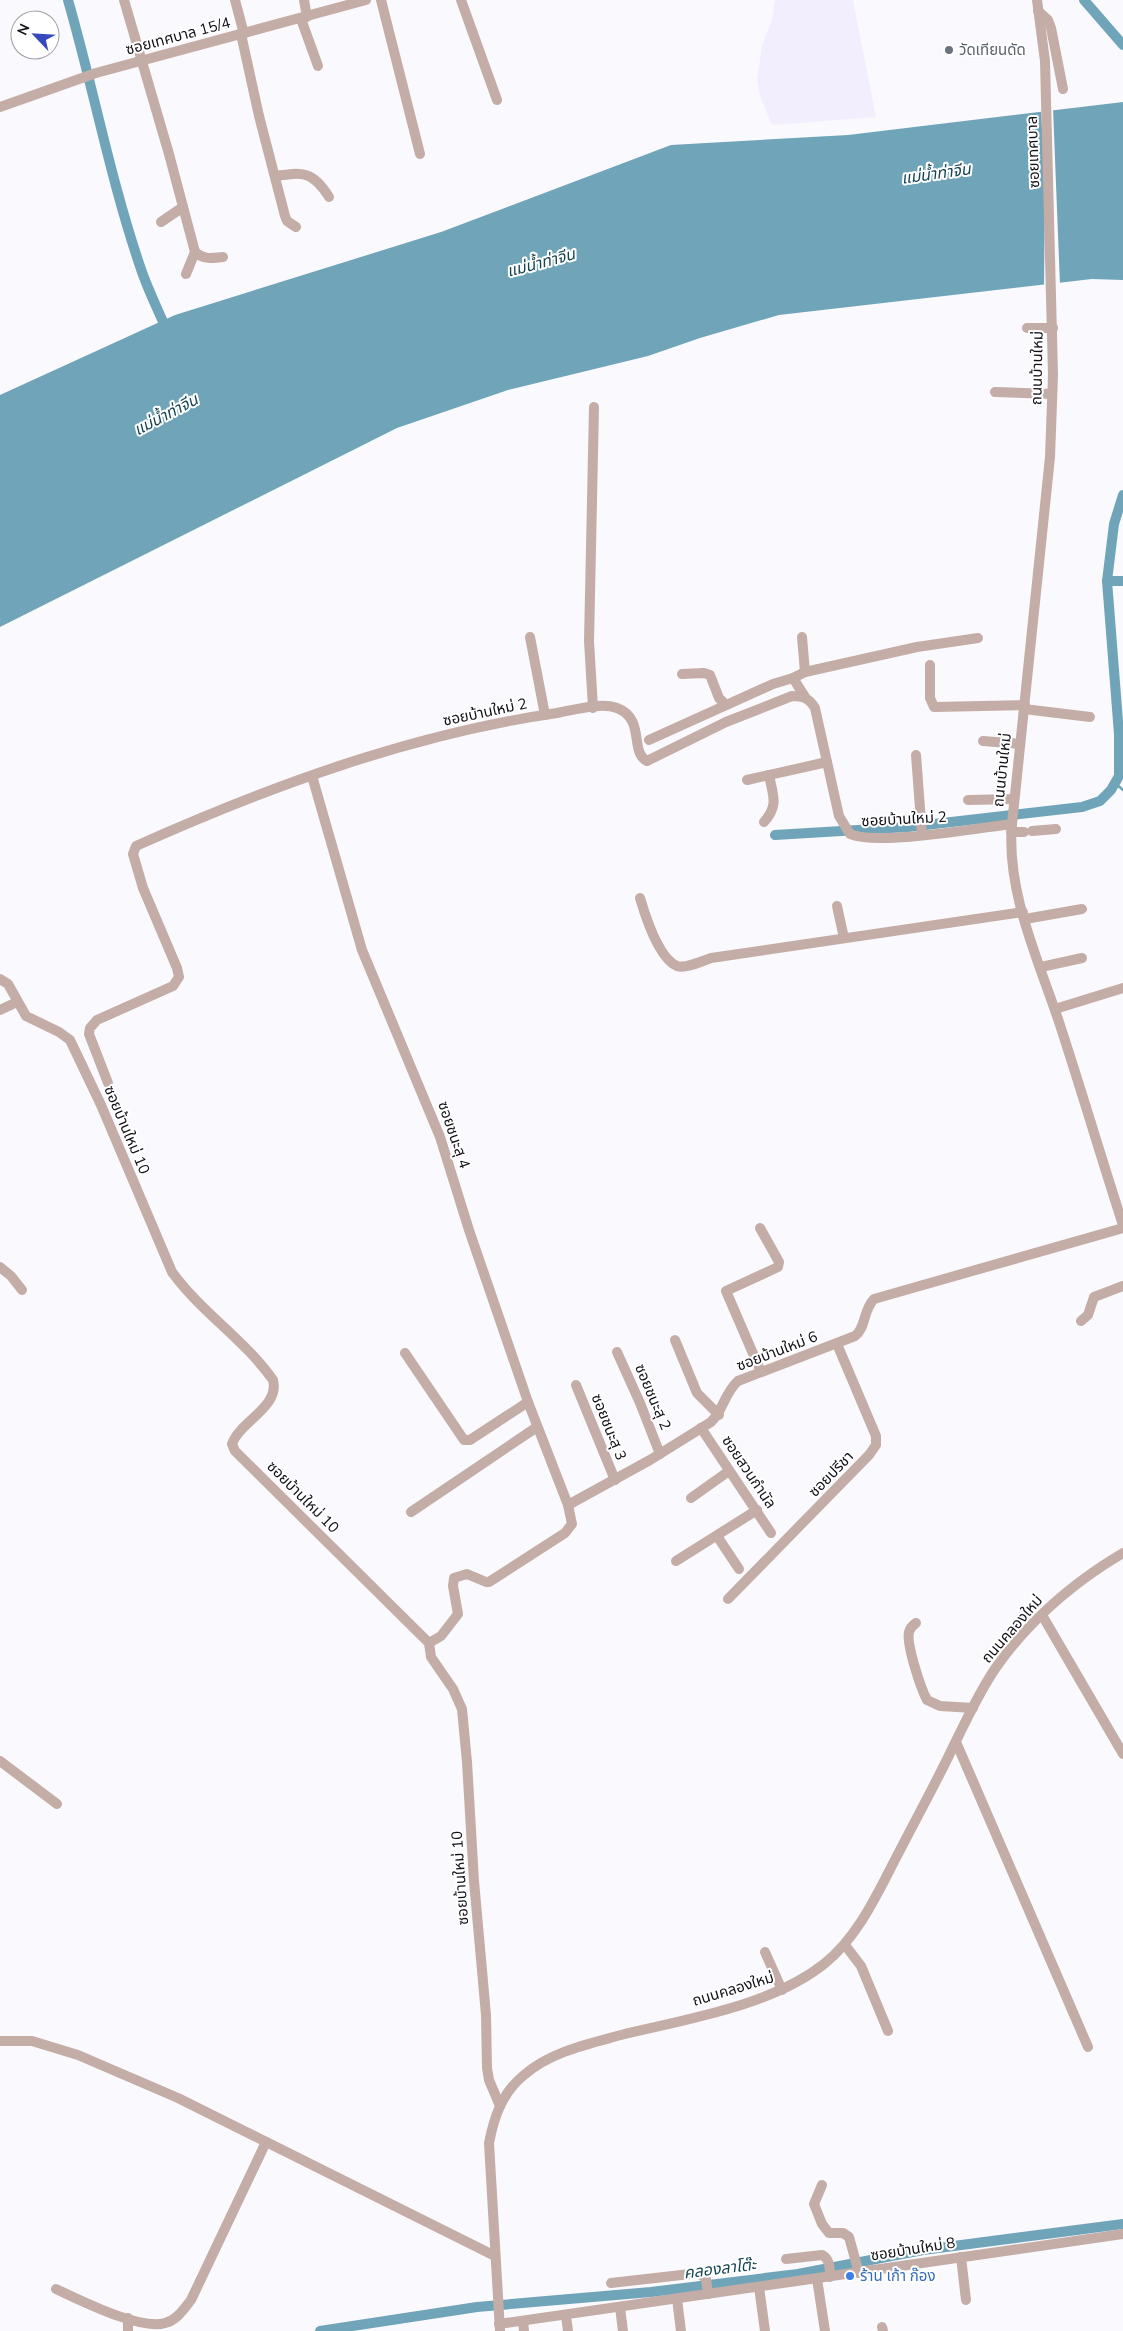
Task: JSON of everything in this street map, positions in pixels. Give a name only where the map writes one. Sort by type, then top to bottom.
[{"type":"street","points":[[124,0],[195,252],[202,258],[207,259],[223,257]]},
{"type":"street","points":[[235,0],[285,216],[287,221],[296,227]]},
{"type":"street","points":[[304,0],[304,18],[318,66]]},
{"type":"street","name":"ซอยเทศบาล 15/4","points":[[0,107],[96,73],[366,0]]},
{"type":"street","points":[[381,0],[420,154]]},
{"type":"street","points":[[460,0],[497,100]]},
{"type":"street","name":"ซอยเทศบาล","points":[[1037,0],[1045,61],[1052,304]]},
{"type":"street","points":[[1038,11],[1048,20],[1051,28],[1063,89]]},
{"type":"street","points":[[275,176],[305,173],[318,181],[329,197]]},
{"type":"street","points":[[161,222],[183,207]]},
{"type":"street","points":[[186,274],[195,252]]},
{"type":"street","name":"ถนนบ้านใหม่","points":[[1052,304],[1050,457],[1011,828],[1014,869],[1024,916],[1122,1221]]},
{"type":"street","points":[[1027,328],[1053,328]]},
{"type":"street","points":[[995,392],[1052,394]]},
{"type":"street","points":[[593,708],[589,641],[594,407]]},
{"type":"street","points":[[802,637],[806,672]]},
{"type":"street","points":[[530,638],[545,715]]},
{"type":"street","points":[[650,740],[773,684],[806,672],[917,647],[978,638]]},
{"type":"street","points":[[930,665],[930,698],[934,707],[1024,707],[1090,717]]},
{"type":"street","points":[[682,674],[704,673],[710,675],[719,698],[726,706]]},
{"type":"street","points":[[793,678],[805,697]]},
{"type":"street","name":"ซอยบ้านใหม่ 2","points":[[108,1083],[89,1034],[90,1028],[97,1020],[173,986],[179,977],[177,968],[143,888],[133,854],[136,846],[199,818],[312,776],[432,738],[545,715],[593,708],[618,709],[628,714],[637,734],[643,759],[647,761],[726,722],[792,696],[805,697],[815,708],[839,816],[850,834],[862,838],[1011,828],[1028,831],[1056,829]]},
{"type":"street","points":[[984,741],[1020,744]]},
{"type":"street","points":[[916,755],[922,835]]},
{"type":"street","points":[[748,780],[827,762]]},
{"type":"street","points":[[764,822],[773,812],[774,806],[769,775]]},
{"type":"street","name":"ซอยชนะสุ 4","points":[[312,776],[362,950],[391,1024],[440,1137],[469,1230],[528,1402],[568,1504]]},
{"type":"street","points":[[968,800],[1014,799]]},
{"type":"street","points":[[640,898],[650,932],[667,958],[677,966],[684,966],[711,958],[844,938],[1082,909]]},
{"type":"street","points":[[837,906],[844,938]]},
{"type":"street","points":[[1041,967],[1082,958]]},
{"type":"street","name":"ซอยบ้านใหม่ 10","points":[[0,979],[8,984],[26,1016],[32,1021],[59,1032],[70,1040],[101,1105],[172,1272],[182,1286],[274,1380],[273,1395],[235,1436],[232,1444],[235,1451],[428,1643],[432,1657],[453,1689],[462,1708],[474,1881],[486,2015],[487,2068],[500,2106]]},
{"type":"street","points":[[1055,1009],[1123,988]]},
{"type":"street","points":[[0,1010],[17,1002]]},
{"type":"street","name":"ซอยบ้านใหม่ 6","points":[[568,1504],[660,1454],[719,1415],[733,1385],[738,1381],[837,1344],[860,1333],[868,1305],[879,1296],[930,1284],[1122,1221]]},
{"type":"street","points":[[760,1228],[779,1262],[778,1267],[726,1291],[761,1372]]},
{"type":"street","points":[[0,1267],[11,1276],[22,1290]]},
{"type":"street","points":[[1081,1321],[1088,1315],[1094,1297],[1123,1286]]},
{"type":"street","points":[[675,1340],[697,1393],[719,1415]]},
{"type":"street","name":"ซอยปรีชา","points":[[728,1599],[869,1455],[876,1445],[876,1436],[837,1344]]},
{"type":"street","name":"ซอยชนะสุ 2","points":[[617,1352],[660,1454]]},
{"type":"street","points":[[405,1353],[464,1440],[470,1440],[528,1402]]},
{"type":"street","name":"ซอยชนะสุ 3","points":[[576,1384],[614,1480]]},
{"type":"street","points":[[411,1512],[538,1427]]},
{"type":"street","name":"ซอยสวนกำนัล","points":[[701,1428],[771,1533]]},
{"type":"street","points":[[691,1498],[729,1471]]},
{"type":"street","points":[[428,1643],[441,1636],[458,1614],[453,1586],[454,1578],[467,1574],[486,1582],[509,1570],[571,1527],[568,1504]]},
{"type":"street","points":[[676,1561],[757,1510]]},
{"type":"street","points":[[717,1536],[739,1569]]},
{"type":"street","name":"ถนนคลองใหม่","points":[[500,2323],[489,2143],[494,2120],[504,2097],[524,2074],[557,2055],[580,2045],[759,2000],[802,1980],[845,1945],[875,1897],[923,1809],[973,1708],[996,1667],[1019,1639],[1071,1587],[1123,1553]]},
{"type":"street","points":[[1042,1615],[1123,1754]]},
{"type":"street","points":[[916,1623],[908,1633],[909,1640],[920,1686],[927,1700],[940,1706],[973,1708]]},
{"type":"street","points":[[956,1742],[1088,2047]]},
{"type":"street","points":[[0,1761],[57,1804]]},
{"type":"street","points":[[845,1945],[861,1966],[888,2031]]},
{"type":"street","points":[[765,1952],[782,1990]]},
{"type":"street","points":[[0,2042],[32,2041],[78,2054],[178,2098],[495,2256]]},
{"type":"street","points":[[56,2289],[105,2311],[154,2325],[166,2323],[178,2316],[191,2300],[266,2142]]},
{"type":"street","points":[[822,2185],[814,2204],[822,2224],[828,2233],[843,2233],[848,2237],[858,2266]]},
{"type":"street","name":"ซอยบ้านใหม่ 8","points":[[500,2323],[524,2326],[566,2316],[677,2299],[707,2287],[759,2287],[817,2279],[830,2271],[858,2266],[961,2257],[1123,2234]]},
{"type":"street","points":[[786,2259],[822,2255],[826,2258],[830,2271]]},
{"type":"street","points":[[961,2257],[966,2300]]},
{"type":"street","points":[[611,2283],[699,2274],[707,2287]]},
{"type":"street","points":[[817,2279],[825,2331]]},
{"type":"street","points":[[759,2287],[765,2331]]},
{"type":"street","points":[[677,2299],[681,2331]]},
{"type":"street","points":[[620,2307],[623,2331]]},
{"type":"street","points":[[566,2316],[568,2331]]},
{"type":"street","points":[[128,2318],[128,2331]]},
{"type":"shaded area","points":[[775,0],[853,0],[876,117],[772,125],[760,96],[757,80],[762,45],[772,20]]},
{"type":"water","name":"แม่น้ำท่าจีน","points":[[1123,102],[1123,280],[1092,279],[779,315],[700,338],[648,356],[508,390],[397,428],[0,627],[0,395],[175,315],[441,232],[671,145],[848,135]]},
{"type":"pier","points":[[1053,108],[1060,285],[1044,287],[1045,182],[1041,110]]},
{"type":"waterway","points":[[68,0],[121,205],[145,279],[167,331]]},
{"type":"waterway","points":[[1084,0],[1123,45]]},
{"type":"waterway","points":[[775,835],[908,827],[1082,807],[1100,801],[1111,790],[1119,776],[1119,734],[1107,581],[1114,524],[1123,495]]},
{"type":"waterway","points":[[1107,581],[1123,581]]},
{"type":"waterway","points":[[1115,783],[1123,790]]},
{"type":"waterway","name":"คลองลาโต๊ะ","points":[[320,2331],[477,2307],[651,2292],[798,2274],[923,2250],[1123,2224]]},
{"type":"place","name":"วัดเทียนดัด","points":[[949,50]]},
{"type":"place","name":"ร้าน เก้า ก๊อง","points":[[850,2276]]}]
